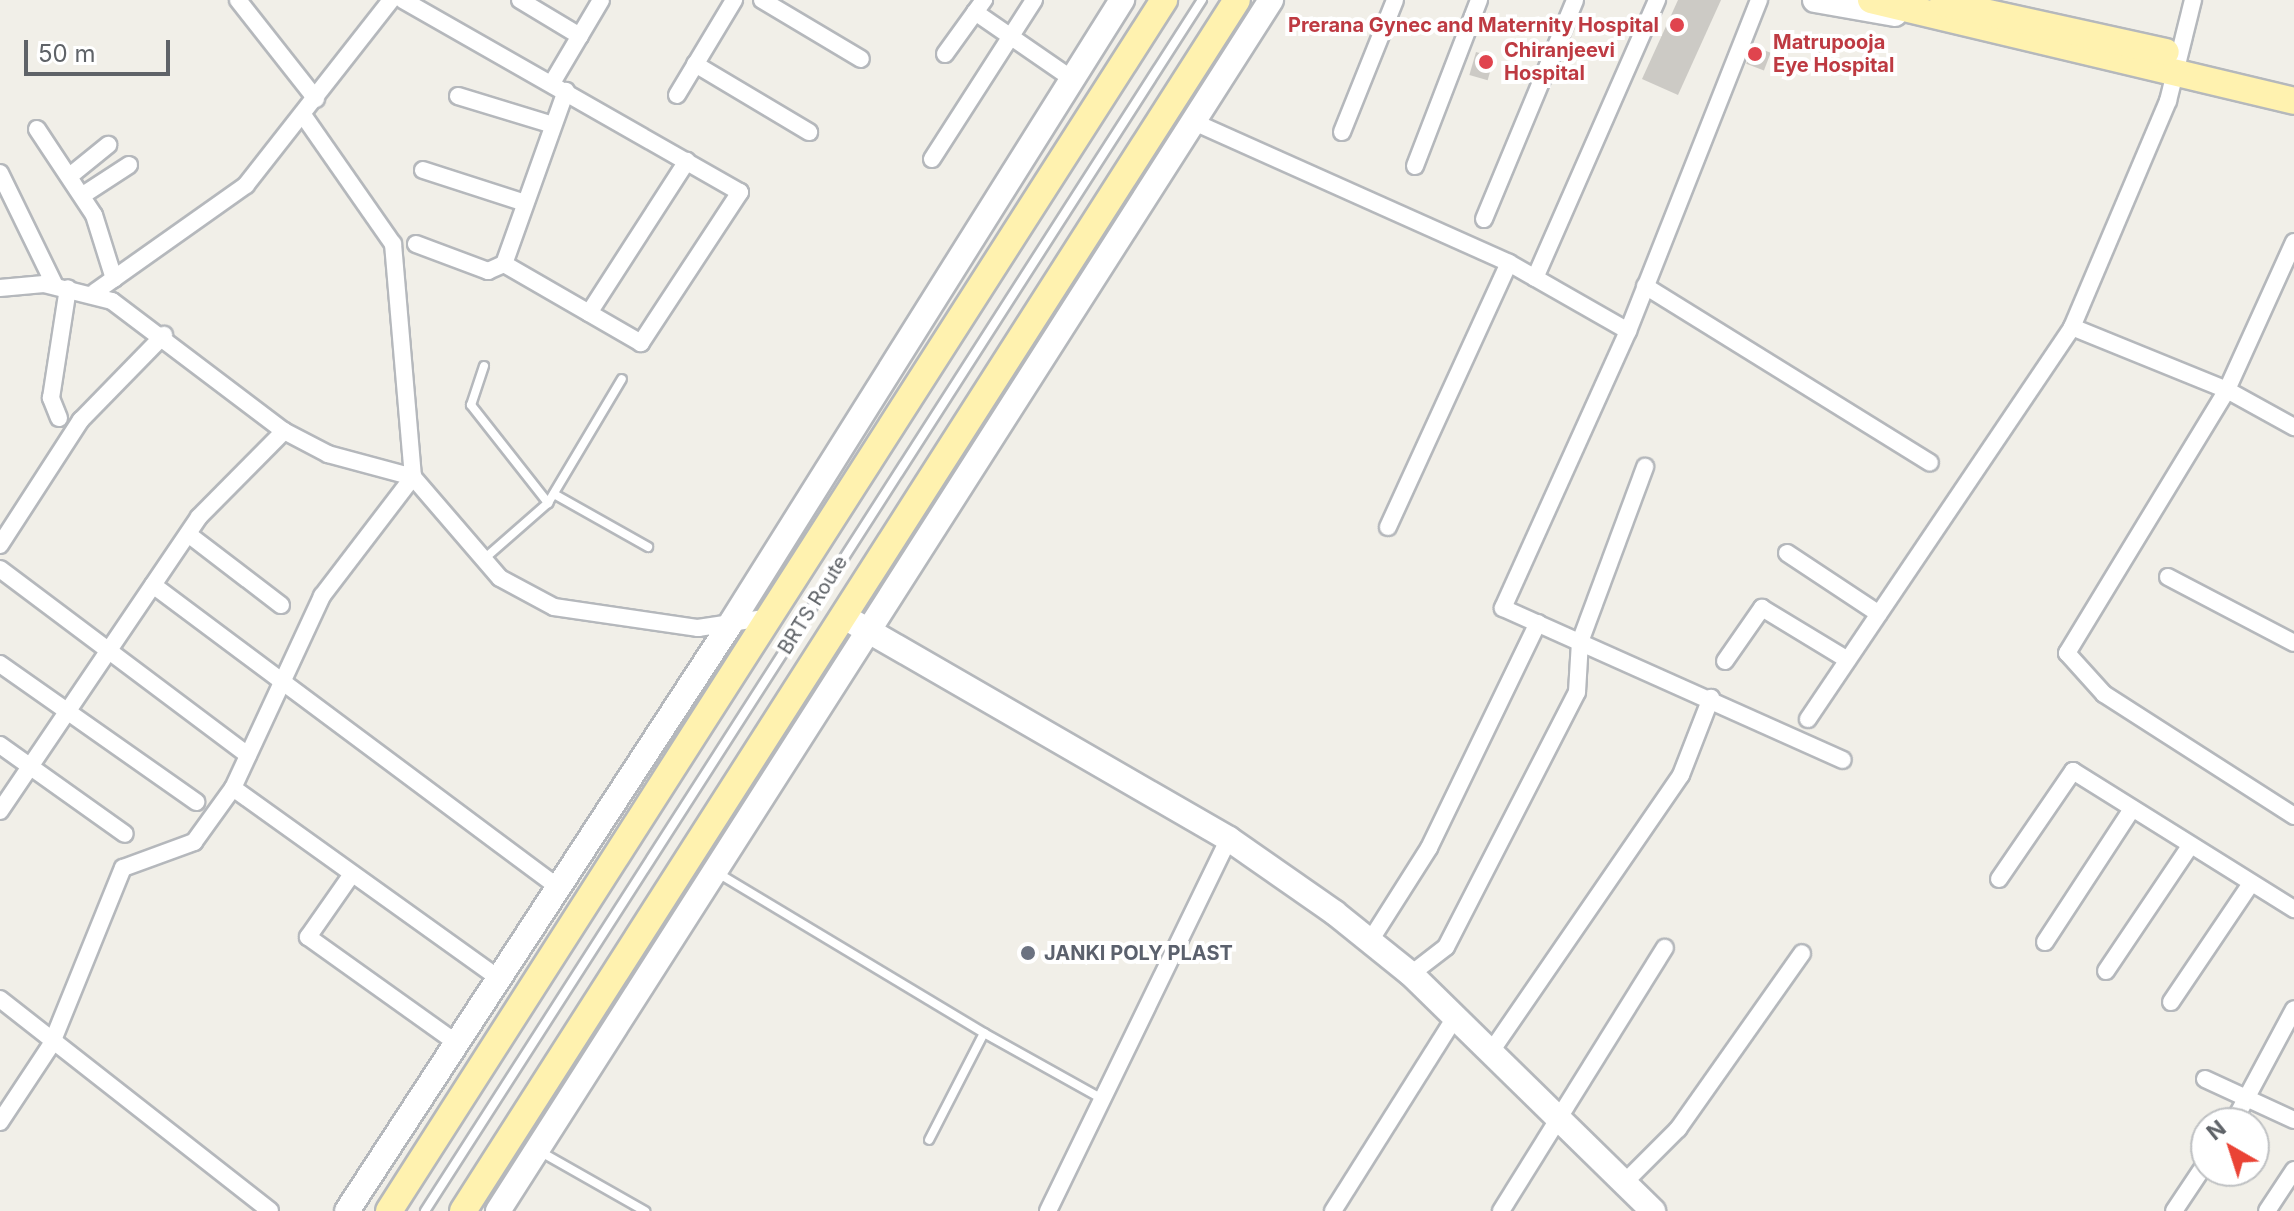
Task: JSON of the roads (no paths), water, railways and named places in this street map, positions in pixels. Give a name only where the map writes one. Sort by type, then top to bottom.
[{"type":"main road","points":[[389,1211],[775,617],[1164,0]]},
{"type":"main road","points":[[463,1211],[1237,0]]},
{"type":"main road","points":[[1871,0],[2038,21],[2294,101]]},
{"type":"main road","points":[[1925,6],[2176,64],[2294,83]]},
{"type":"street","points":[[238,0],[316,99]]},
{"type":"street","points":[[95,292],[246,185],[391,0]]},
{"type":"street","points":[[403,0],[740,192],[641,343],[504,264]]},
{"type":"street","points":[[520,0],[580,36]]},
{"type":"street","points":[[416,244],[488,271],[504,264],[553,125],[559,87],[580,36],[601,0]]},
{"type":"street","points":[[677,95],[734,0]]},
{"type":"street","points":[[762,0],[861,59]]},
{"type":"street","points":[[932,159],[1034,0]]},
{"type":"street","points":[[347,1211],[731,623],[1122,0]]},
{"type":"street","points":[[498,1211],[1271,0]]},
{"type":"street","points":[[1342,132],[1395,0]]},
{"type":"street","points":[[1415,166],[1479,0]]},
{"type":"street","points":[[1484,219],[1575,0]]},
{"type":"street","points":[[1535,278],[1657,0]]},
{"type":"street","points":[[1759,0],[1628,331],[1503,608],[1711,698],[1843,760]]},
{"type":"street","points":[[1815,0],[1925,6]]},
{"type":"street","points":[[1978,0],[2038,21]]},
{"type":"street","points":[[1808,719],[2072,327],[2176,64],[2193,0]]},
{"type":"street","points":[[945,54],[980,6],[1009,37],[1072,79]]},
{"type":"street","points":[[695,64],[809,132]]},
{"type":"street","points":[[458,96],[553,125]]},
{"type":"street","points":[[0,1122],[51,1045],[123,868],[194,842],[233,788],[322,596],[413,477],[393,244],[303,115]]},
{"type":"street","points":[[1194,122],[1509,263],[1628,331]]},
{"type":"street","points":[[37,129],[83,195],[114,279]]},
{"type":"street","points":[[71,175],[108,145]]},
{"type":"street","points":[[589,313],[687,161]]},
{"type":"street","points":[[83,195],[129,165]]},
{"type":"street","points":[[423,170],[525,203]]},
{"type":"street","points":[[0,173],[62,287],[51,398],[59,418]]},
{"type":"street","points":[[2294,242],[2227,390],[2067,653],[2104,694],[2294,816]]},
{"type":"street","points":[[1388,527],[1509,263]]},
{"type":"street","points":[[1645,286],[1930,463]]},
{"type":"street","points":[[0,288],[62,287],[95,292],[164,335],[284,431],[328,454],[413,477],[500,578],[554,607],[640,624],[731,623],[775,617]]},
{"type":"street","points":[[2072,327],[2227,390],[2294,427]]},
{"type":"street","points":[[0,545],[81,420],[164,335]]},
{"type":"street","points":[[858,421],[889,437]]},
{"type":"street","points":[[0,811],[188,534],[284,431]]},
{"type":"street","points":[[1411,974],[1446,947],[1515,822],[1577,692],[1580,642],[1645,467]]},
{"type":"street","points":[[188,534],[281,605]]},
{"type":"street","points":[[1787,553],[1879,614]]},
{"type":"street","points":[[0,569],[248,755]]},
{"type":"street","points":[[2168,577],[2294,643]]},
{"type":"street","points":[[153,585],[559,888]]},
{"type":"street","points":[[1725,661],[1762,608],[1848,660]]},
{"type":"street","points":[[843,616],[1229,839],[1370,941],[1411,974],[1558,1125],[1653,1211]]},
{"type":"street","points":[[1370,941],[1429,848],[1538,623]]},
{"type":"street","points":[[0,664],[70,708],[196,802]]},
{"type":"street","points":[[1490,1053],[1681,775],[1711,698]]},
{"type":"street","points":[[658,735],[686,754]]},
{"type":"street","points":[[0,745],[125,834]]},
{"type":"street","points":[[1999,879],[2073,771],[2250,885],[2292,904]]},
{"type":"street","points":[[233,788],[500,979]]},
{"type":"street","points":[[2045,942],[2132,809]]},
{"type":"street","points":[[1048,1211],[1229,839]]},
{"type":"street","points":[[2106,971],[2190,846]]},
{"type":"street","points":[[352,874],[308,937],[458,1044]]},
{"type":"street","points":[[2171,1002],[2250,885]]},
{"type":"street","points":[[1501,1211],[1558,1125],[1665,948]]},
{"type":"street","points":[[1623,1184],[1678,1129],[1802,953]]},
{"type":"street","points":[[0,999],[51,1045],[270,1211]]},
{"type":"street","points":[[2244,1107],[2294,1009]]},
{"type":"street","points":[[1333,1211],[1455,1017]]},
{"type":"street","points":[[2205,1079],[2294,1120]]},
{"type":"street","points":[[2267,1211],[2294,1170]]},
{"type":"street","points":[[2174,1211],[2190,1187]]},
{"type":"lane","name":"BRTS Route","points":[[425,1211],[1202,0]]},
{"type":"lane","points":[[484,366],[471,405],[548,503]]},
{"type":"lane","points":[[484,559],[548,503],[622,379]]},
{"type":"lane","points":[[554,494],[648,547]]},
{"type":"lane","points":[[715,872],[984,1033],[1102,1099]]},
{"type":"lane","points":[[929,1140],[984,1033]]},
{"type":"lane","points":[[537,1150],[645,1211]]},
{"type":"place","name":"Prerana Gynec and Maternity Hospital","points":[[1677,25]]},
{"type":"place","name":"Matrupooja Eye Hospital","points":[[1755,54]]},
{"type":"place","name":"Chiranjeevi Hospital","points":[[1486,62]]},
{"type":"place","name":"JANKI POLY PLAST","points":[[1028,953]]}]
